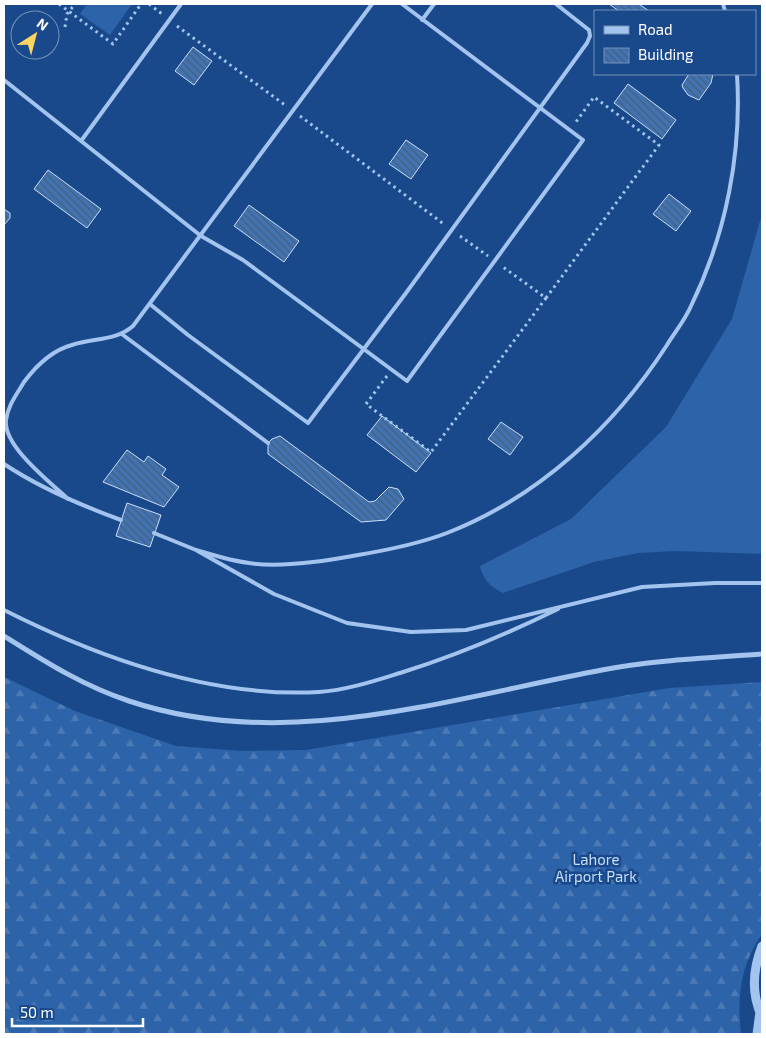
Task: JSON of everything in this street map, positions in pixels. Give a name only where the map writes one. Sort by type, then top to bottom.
[{"type":"street","points":[[4,636],[49,665],[93,688],[128,701],[188,716],[218,721],[273,723],[352,718],[605,669],[762,654]]},
{"type":"street","points":[[757,1034],[761,1014],[755,994],[754,977],[762,946]]},
{"type":"lane","points":[[81,141],[181,4]]},
{"type":"lane","points":[[68,499],[16,448],[8,433],[6,422],[14,397],[31,373],[59,350],[71,345],[122,335],[151,305],[372,4]]},
{"type":"lane","points":[[4,80],[201,236],[243,260],[407,380],[583,140],[402,4]]},
{"type":"lane","points":[[422,20],[434,4]]},
{"type":"lane","points":[[151,305],[188,335],[308,422],[452,230],[590,36],[584,25],[556,4]]},
{"type":"lane","points":[[196,550],[250,564],[344,558],[394,549],[447,533],[495,509],[543,479],[573,456],[618,412],[643,382],[691,307],[712,257],[729,198],[737,134],[737,75]]},
{"type":"lane","points":[[122,335],[268,444]]},
{"type":"lane","points":[[4,464],[27,479],[68,499],[121,520]]},
{"type":"lane","points":[[154,533],[196,550],[274,594],[347,623],[411,632],[466,630],[642,586],[715,582],[762,583]]},
{"type":"lane","points":[[4,610],[64,639],[123,661],[230,688],[320,692],[364,685],[436,661],[510,632],[565,606]]},
{"type":"path","points":[[59,4],[70,10],[113,44],[141,4]]},
{"type":"path","points":[[65,27],[70,10],[74,4]]},
{"type":"path","points":[[149,4],[546,298]]},
{"type":"path","points":[[392,370],[366,404],[431,452],[659,145],[594,97],[570,130]]},
{"type":"green space","points":[[87,4],[132,4],[110,35],[80,14]]},
{"type":"green space","points":[[762,214],[762,554],[676,551],[638,553],[594,562],[503,593],[494,588],[488,583],[480,566],[571,519],[666,427],[732,319]]},
{"type":"green space","name":"Lahore Airport Park","points":[[4,677],[75,711],[176,746],[241,751],[306,750],[669,688],[762,682],[762,934],[749,958],[742,982],[740,995],[741,1034],[4,1034]]},
{"type":"building","points":[[609,4],[639,4],[648,10],[618,10]]},
{"type":"building","points":[[193,47],[212,61],[194,85],[175,71]]},
{"type":"building","points":[[688,75],[713,75],[711,83],[699,100],[688,95],[682,85]]},
{"type":"building","points":[[628,84],[676,120],[662,139],[614,103]]},
{"type":"building","points":[[406,140],[428,155],[411,179],[389,164]]},
{"type":"building","points":[[48,170],[101,209],[87,228],[34,189]]},
{"type":"building","points":[[669,194],[691,211],[676,231],[653,214]]},
{"type":"building","points":[[249,205],[299,241],[284,262],[234,226]]},
{"type":"building","points":[[4,209],[10,213],[10,218],[4,225]]},
{"type":"building","points":[[382,416],[431,453],[416,472],[367,435]]},
{"type":"building","points":[[501,422],[523,437],[510,455],[488,439]]},
{"type":"building","points":[[280,436],[369,502],[375,501],[389,487],[398,489],[404,499],[386,520],[361,522],[268,454],[268,443]]},
{"type":"building","points":[[127,450],[144,462],[148,456],[166,469],[162,475],[179,487],[164,507],[103,482]]},
{"type":"building","points":[[127,503],[161,515],[150,547],[116,536]]}]
